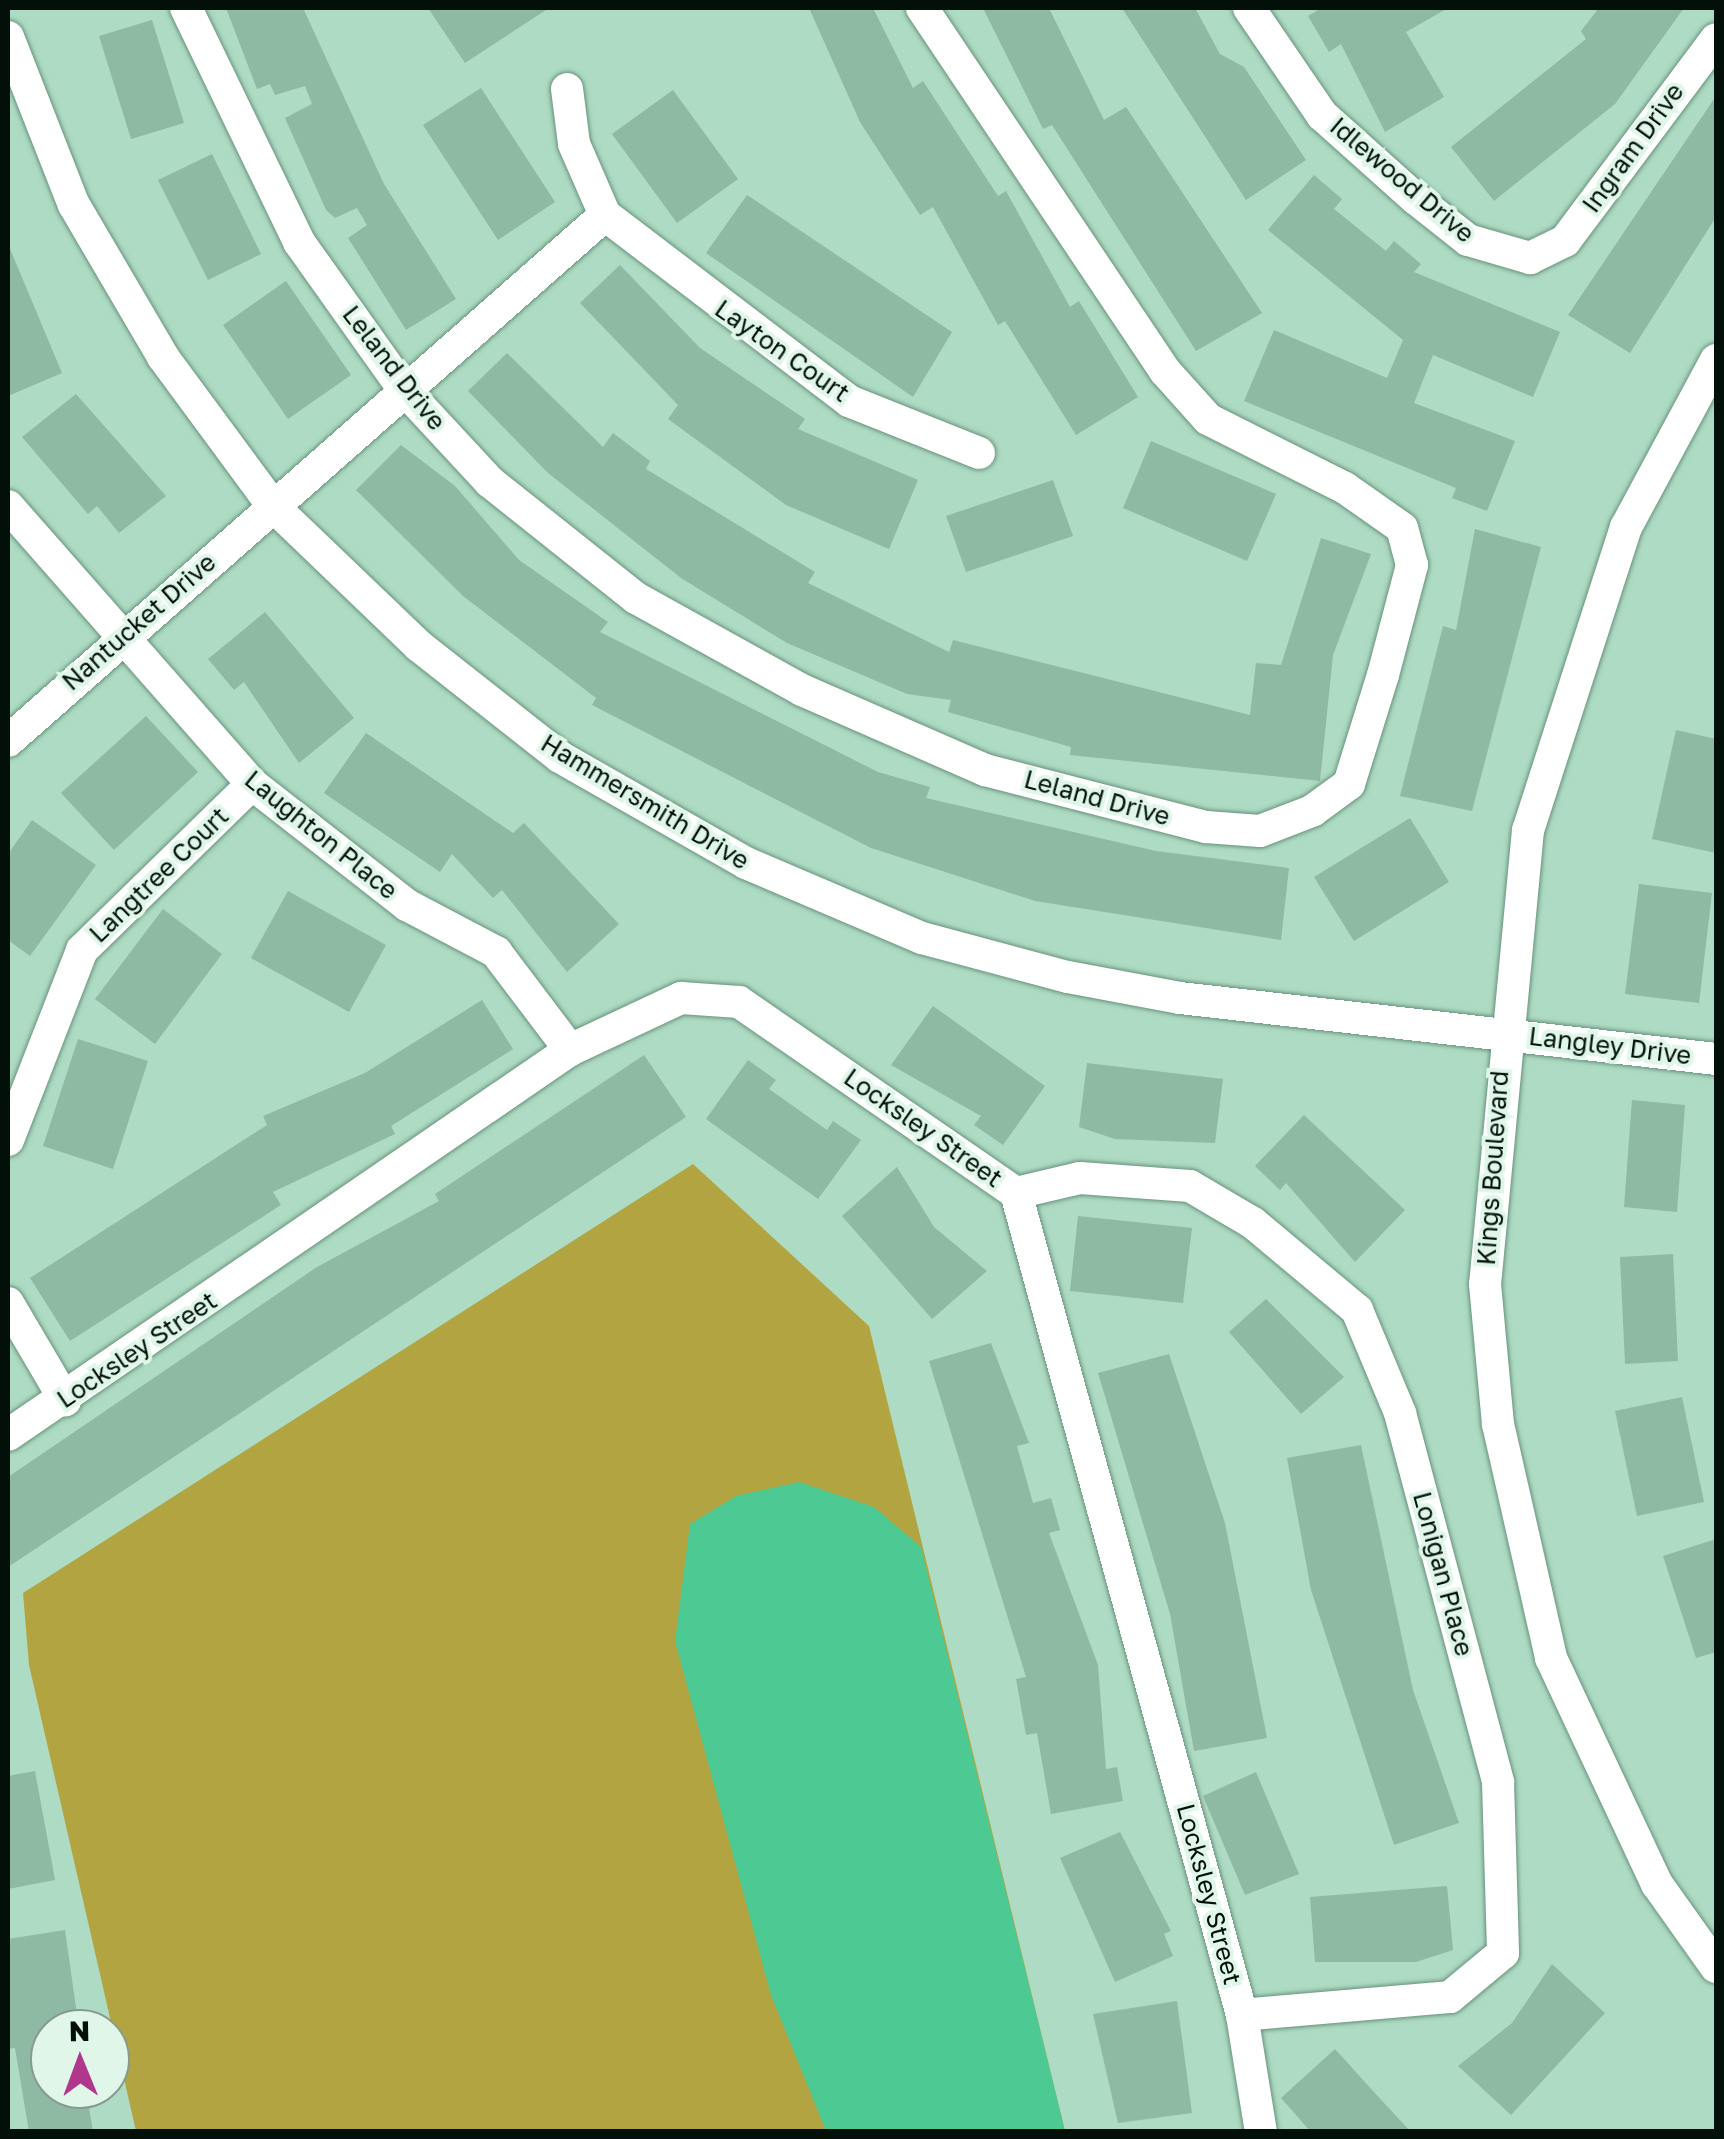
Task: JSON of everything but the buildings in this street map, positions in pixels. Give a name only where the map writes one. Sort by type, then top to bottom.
[{"type":"street","name":"Leland Drive","points":[[186,8],[210,74],[299,242],[402,387],[490,482],[636,598],[802,690],[986,770],[1206,827],[1260,831],[1312,811],[1349,784],[1384,676],[1412,565],[1402,528],[1345,488],[1208,419],[1165,371],[922,8]]},
{"type":"street","name":"Idlewood Drive","points":[[1256,10],[1322,115],[1416,199],[1468,240],[1502,254],[1548,254]]},
{"type":"street","name":"Hammersmith Drive","points":[[8,37],[74,205],[163,357],[273,506],[419,646],[560,757],[746,863],[922,938],[1068,977],[1180,998],[1503,1032]]},
{"type":"street","name":"Ingram Drive","points":[[1548,254],[1716,39]]},
{"type":"street","name":"Layton Court","points":[[568,89],[574,144],[605,215],[849,401],[979,453]]},
{"type":"street","points":[[402,387],[605,215]]},
{"type":"street","name":"Kings Boulevard","points":[[1716,360],[1626,526],[1579,651],[1528,830],[1503,1032],[1485,1284],[1498,1424],[1526,1570],[1551,1658],[1657,1884],[1716,1968]]},
{"type":"street","name":"Nantucket Drive","points":[[8,741],[125,630],[273,506],[402,387]]},
{"type":"street","name":"Laughton Place","points":[[8,506],[125,630],[252,784],[407,905],[496,952],[570,1050]]},
{"type":"street","name":"Langtree Court","points":[[8,1140],[82,950],[252,784]]},
{"type":"street","name":"Locksley Street","points":[[8,1435],[65,1400],[570,1050],[680,998],[739,1002],[1016,1193],[1242,2015],[1261,2132]]},
{"type":"street","name":"Langley Drive","points":[[1503,1032],[1716,1059]]},
{"type":"street","name":"Lonigan Place","points":[[1016,1193],[1080,1178],[1206,1196],[1358,1310],[1400,1413],[1498,1782],[1503,1953],[1450,1997],[1242,2015]]},
{"type":"street","points":[[8,1304],[65,1400]]},
{"type":"shaded area","points":[[693,1164],[869,1326],[1065,2131],[136,2131],[130,2105],[130,2009],[108,2009],[29,1665],[23,1593]]},
{"type":"shaded area","points":[[799,1482],[874,1507],[921,1547],[1065,2131],[826,2131],[771,1995],[675,1641],[690,1524],[736,1496]]}]
